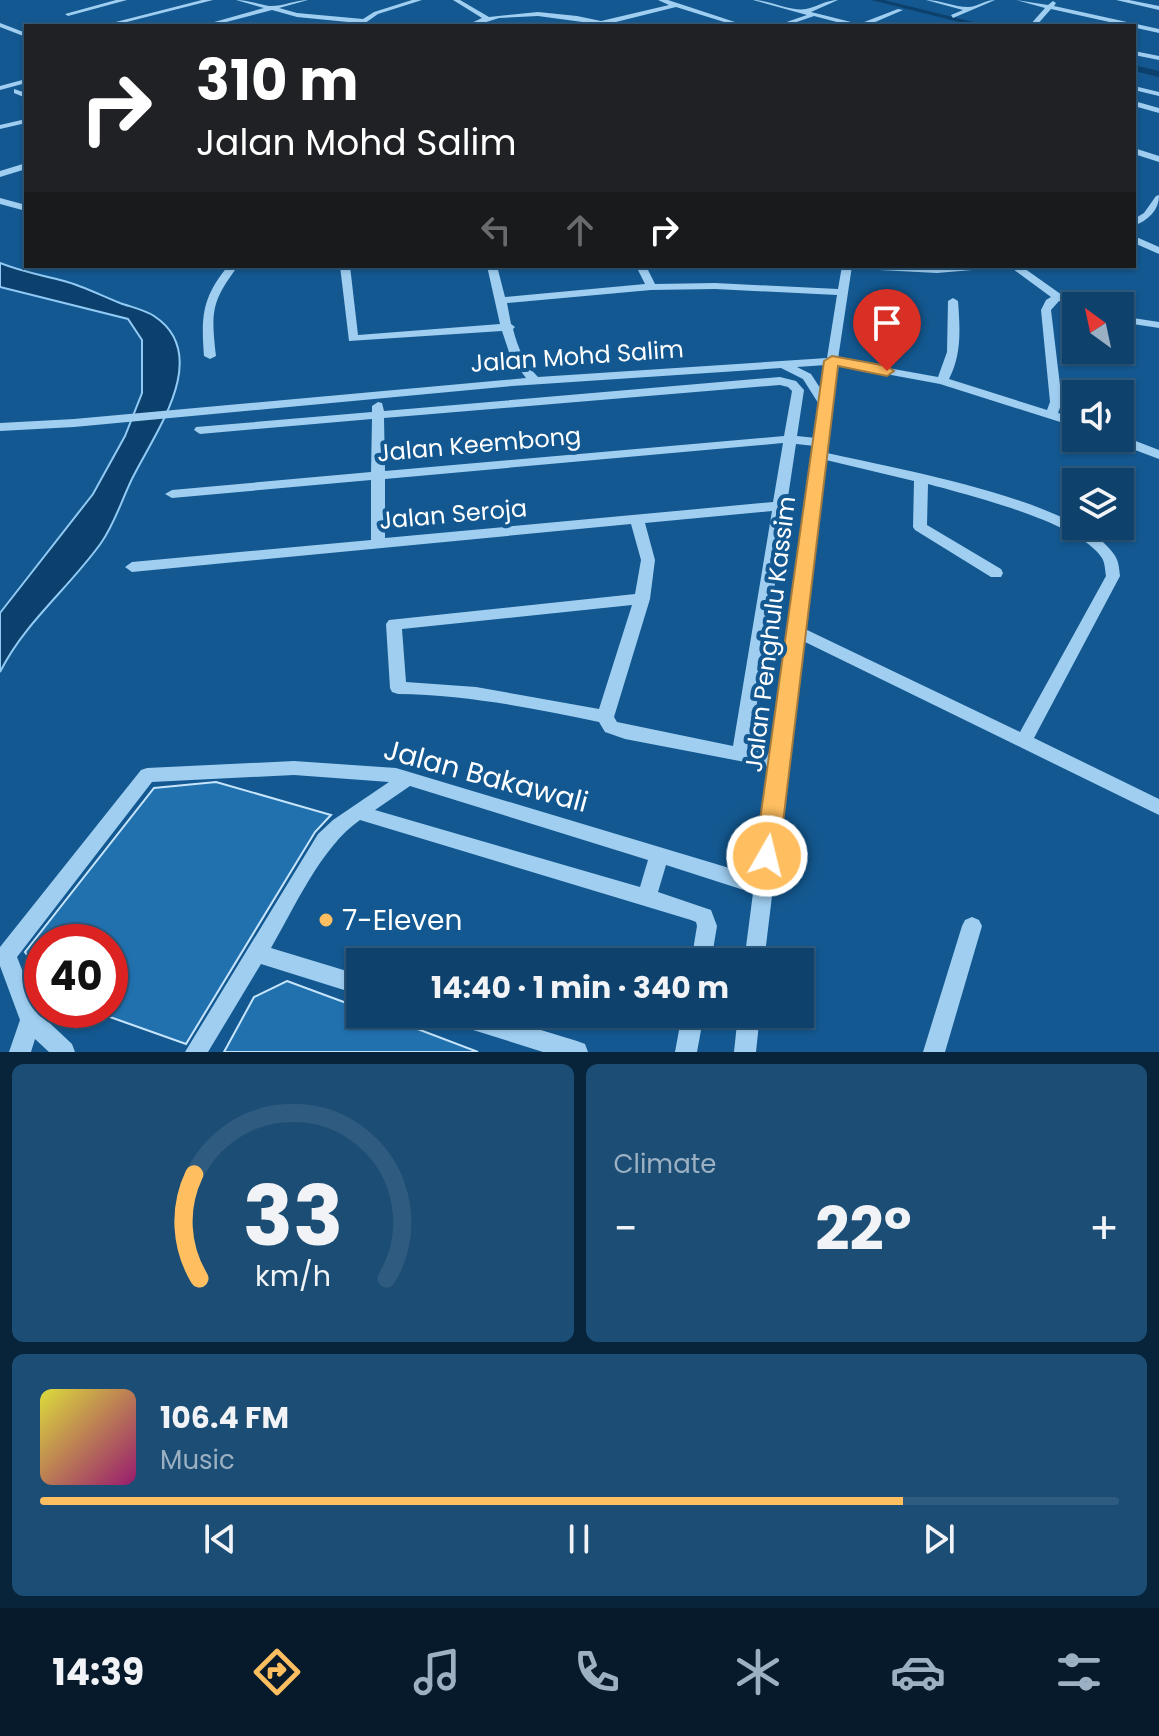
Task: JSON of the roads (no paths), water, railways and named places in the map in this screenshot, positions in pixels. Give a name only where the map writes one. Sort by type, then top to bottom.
[{"type":"street","points":[[68,14],[124,0]]},
{"type":"street","points":[[111,24],[210,0]]},
{"type":"street","points":[[239,0],[270,10],[360,24],[376,13],[419,0]]},
{"type":"street","points":[[211,24],[305,0]]},
{"type":"street","points":[[456,0],[488,19]]},
{"type":"street","points":[[661,0],[738,24]]},
{"type":"street","points":[[756,0],[852,24]]},
{"type":"street","points":[[804,12],[835,0]]},
{"type":"street","points":[[929,0],[969,9]]},
{"type":"street","points":[[954,22],[969,9],[992,0]]},
{"type":"street","points":[[1019,0],[1126,24]]},
{"type":"street","points":[[1034,24],[1056,0]]},
{"type":"street","points":[[1119,0],[1159,8]]},
{"type":"street","points":[[608,24],[678,4]]},
{"type":"street","points":[[865,24],[900,10]]},
{"type":"street","points":[[784,24],[813,14]]},
{"type":"street","points":[[474,24],[488,19],[566,16],[601,24]]},
{"type":"street","points":[[0,25],[24,34]]},
{"type":"street","points":[[1136,26],[1159,31]]},
{"type":"street","points":[[1136,36],[1149,29]]},
{"type":"street","points":[[1136,51],[1159,56]]},
{"type":"street","points":[[11,78],[22,85]]},
{"type":"street","points":[[0,88],[22,85]]},
{"type":"street","points":[[1136,88],[1159,94]]},
{"type":"street","points":[[1136,104],[1159,111]]},
{"type":"street","points":[[0,127],[24,121]]},
{"type":"street","points":[[1136,152],[1159,159]]},
{"type":"street","points":[[0,174],[24,167]]},
{"type":"street","points":[[1136,219],[1159,198]]},
{"type":"street","points":[[0,201],[24,207]]},
{"type":"street","points":[[1136,240],[1159,251]]},
{"type":"street","points":[[210,356],[207,307],[213,290],[231,268]]},
{"type":"street","points":[[345,268],[353,339],[509,327]]},
{"type":"street","points":[[493,268],[514,353],[536,381]]},
{"type":"street","points":[[642,268],[651,287]]},
{"type":"street","name":"Jalan Penghulu Kassim","points":[[756,948],[820,449],[847,268]]},
{"type":"street","points":[[898,268],[960,268]]},
{"type":"street","points":[[1017,268],[1062,299]]},
{"type":"street","points":[[502,300],[651,287],[715,286],[843,292]]},
{"type":"street","points":[[1051,414],[1056,402],[1046,310],[1050,302],[1058,297]]},
{"type":"street","points":[[942,381],[952,364],[955,347],[953,301]]},
{"type":"street","points":[[1134,321],[1159,325]]},
{"type":"street","points":[[512,382],[514,353]]},
{"type":"street","name":"Jalan Mohd Salim","points":[[0,427],[74,423],[512,382],[832,361],[942,381],[1062,418]]},
{"type":"street","points":[[781,363],[807,377],[826,406]]},
{"type":"street","name":"Jalan Mohd Salim","points":[[200,430],[780,381],[792,384]]},
{"type":"street","name":"Jalan Penghulu Kassim","points":[[740,755],[798,390],[792,384]]},
{"type":"street","points":[[378,393],[378,542]]},
{"type":"street","name":"Jalan Mohd Salim","points":[[0,437],[74,423]]},
{"type":"street","name":"Jalan Keembong","points":[[172,494],[790,439],[921,480],[1042,513],[1080,531],[1106,553],[1112,563],[1113,576],[1023,742]]},
{"type":"street","points":[[1134,445],[1159,455]]},
{"type":"street","points":[[921,480],[920,527],[996,573]]},
{"type":"street","name":"Jalan Seroja","points":[[132,567],[779,506]]},
{"type":"street","points":[[605,717],[642,599],[648,560],[637,519]]},
{"type":"street","points":[[642,599],[394,624],[398,688],[444,687],[489,692],[605,717],[611,727],[625,732],[779,762]]},
{"type":"street","points":[[796,631],[1159,807]]},
{"type":"street","name":"Jalan Bakawali","points":[[30,924],[147,775],[294,768],[367,771],[408,778],[763,887]]},
{"type":"street","points":[[196,1052],[325,840],[357,812],[408,778]]},
{"type":"street","points":[[357,812],[704,916],[707,926],[703,948]]},
{"type":"street","points":[[647,898],[659,855]]},
{"type":"street","points":[[934,1052],[972,926]]},
{"type":"street","name":"Jalan Bakawali","points":[[24,932],[6,955],[24,1002]]},
{"type":"street","points":[[257,953],[346,981]]},
{"type":"street","points":[[20,1052],[28,1028]]},
{"type":"street","name":"Jalan Bakawali","points":[[39,1028],[64,1052]]},
{"type":"street","points":[[499,1028],[577,1052]]},
{"type":"street","points":[[686,1052],[690,1028]]},
{"type":"street","points":[[745,1052],[748,1028]]},
{"type":"water","points":[[0,263],[71,283],[154,316],[171,332],[179,351],[179,371],[166,414],[106,535],[22,637],[0,672],[0,613],[93,494],[125,436],[142,393],[142,340],[128,319],[0,287]]},
{"type":"waterway","points":[[875,0],[977,24]]},
{"type":"waterway","points":[[1136,68],[1159,74]]},
{"type":"place","name":"7-Eleven","points":[[326,920]]}]
